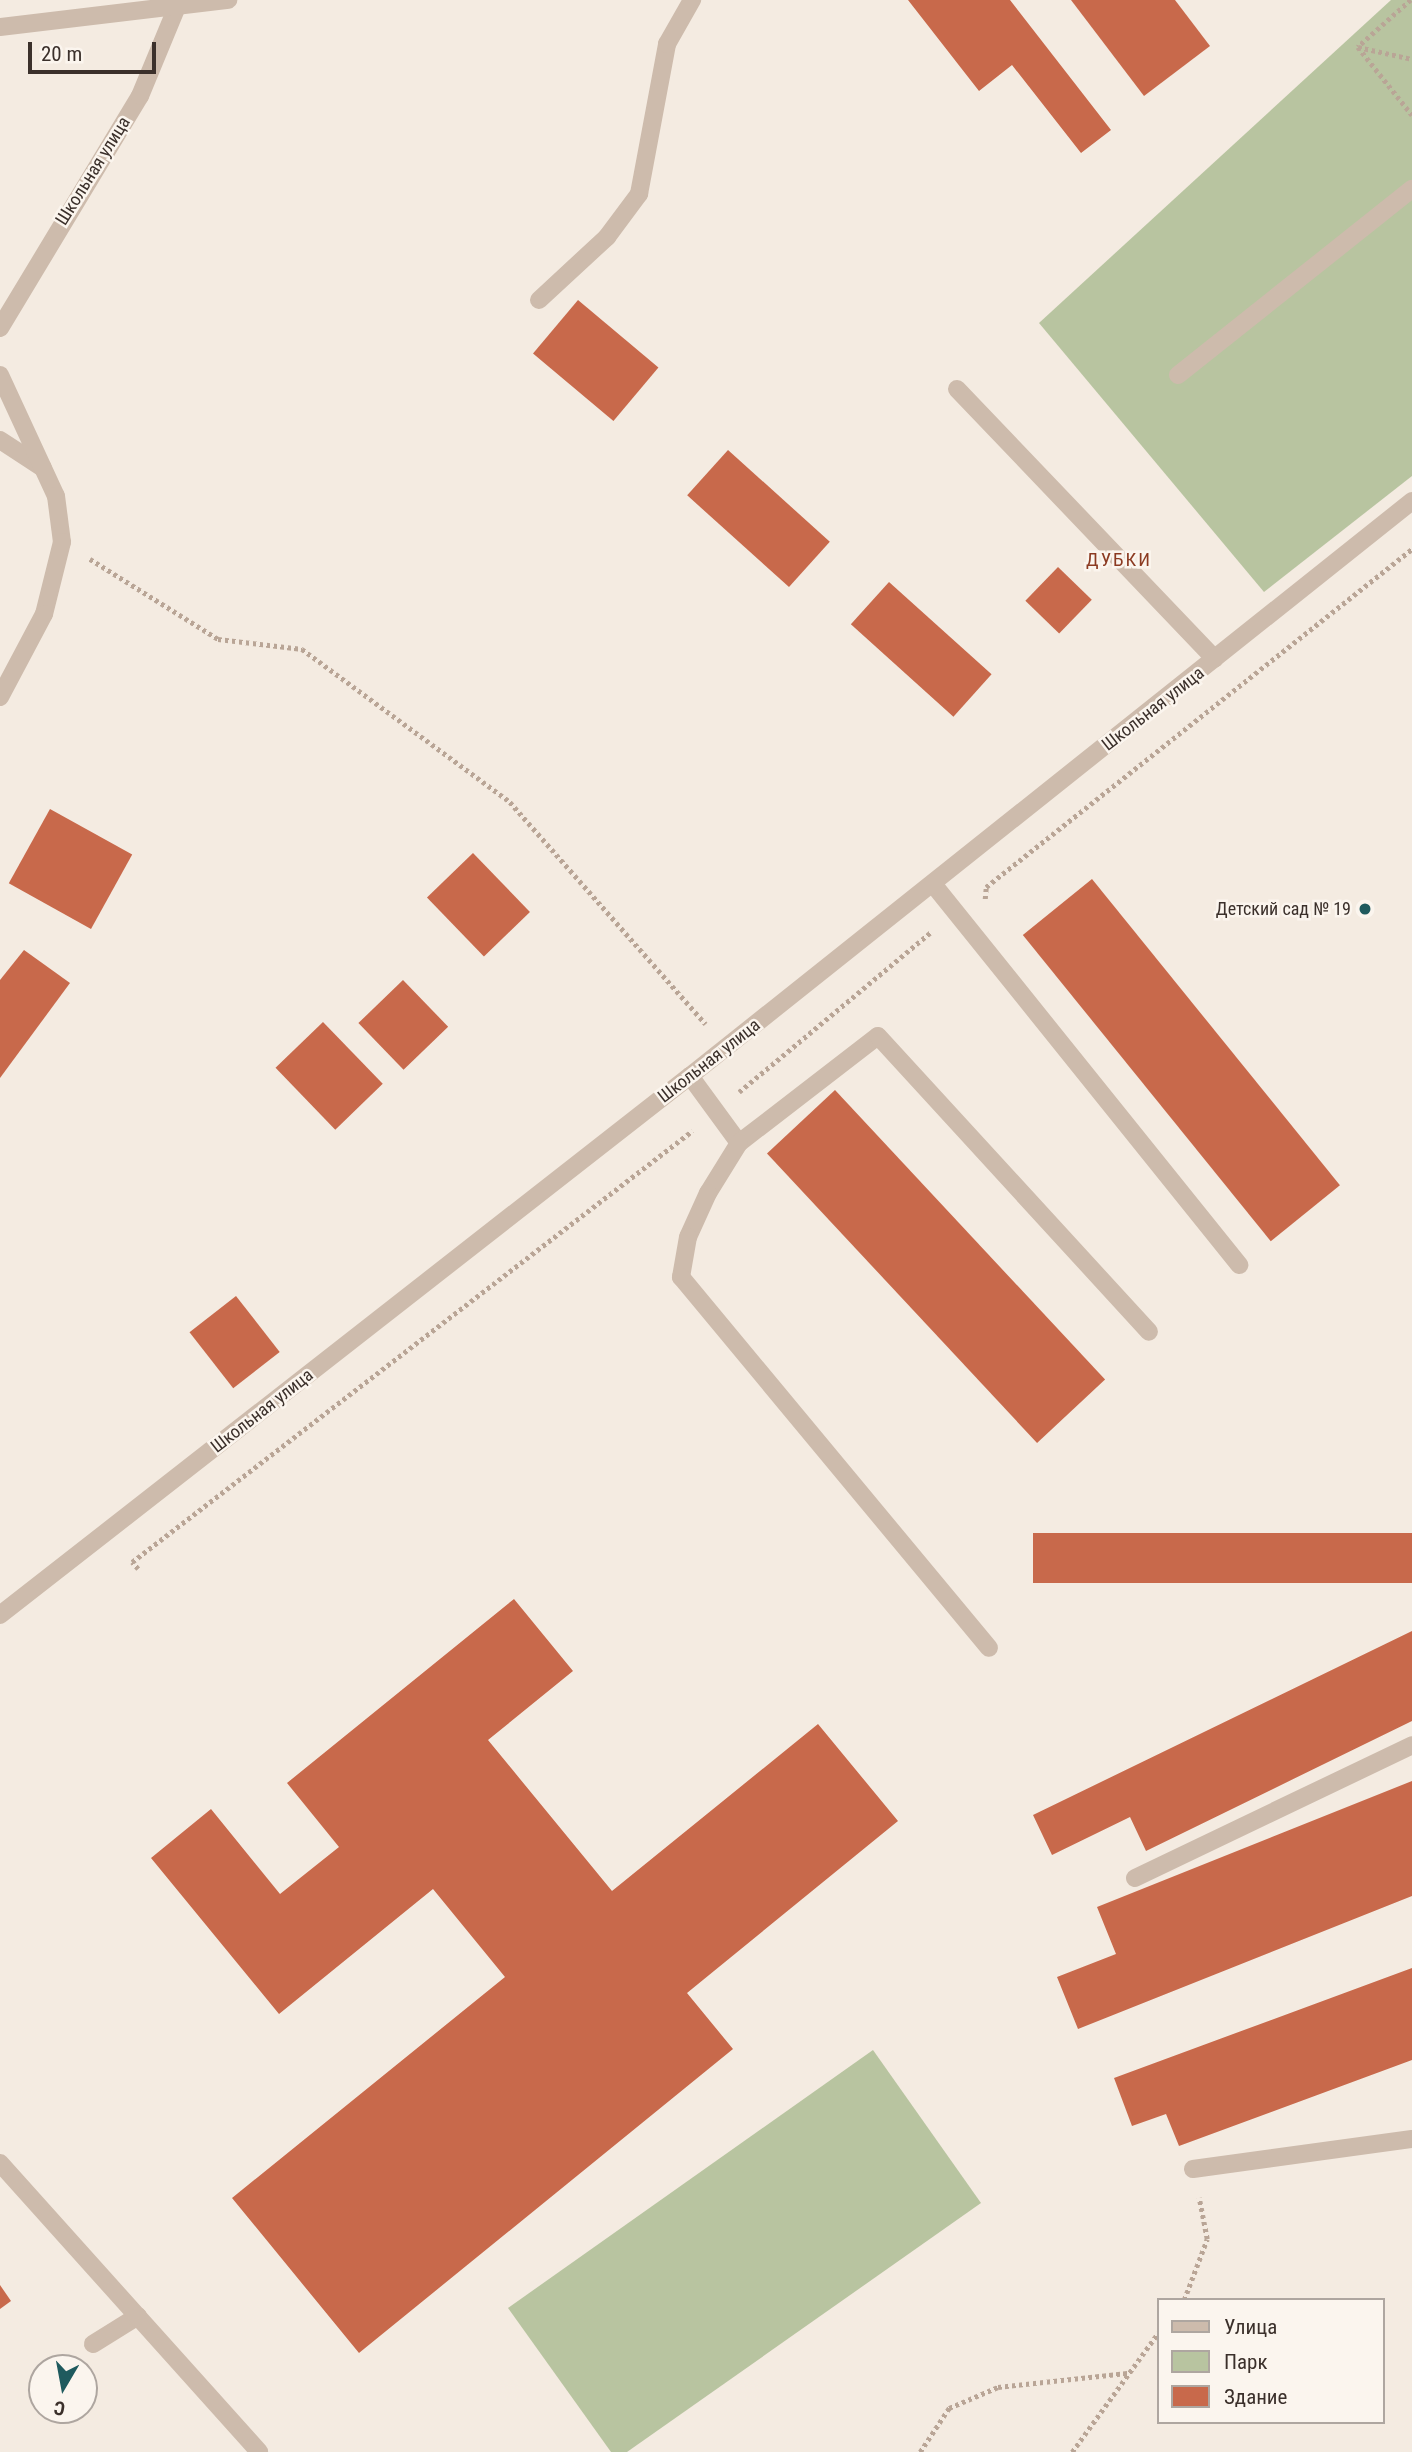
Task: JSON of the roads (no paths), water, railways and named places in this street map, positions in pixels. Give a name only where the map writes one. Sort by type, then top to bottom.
[{"type":"street","points":[[0,27],[176,9],[228,0]]},
{"type":"street","points":[[538,300],[607,237],[639,194],[667,44],[692,0]]},
{"type":"street","name":"Школьная улица","points":[[0,328],[140,96],[176,9]]},
{"type":"street","points":[[1178,376],[1412,190]]},
{"type":"street","points":[[0,375],[56,496],[62,542],[44,614],[0,697]]},
{"type":"street","points":[[957,389],[1215,659]]},
{"type":"street","points":[[0,440],[43,468]]},
{"type":"street","name":"Школьная улица","points":[[0,1615],[727,1047],[1412,501]]},
{"type":"street","points":[[933,884],[1239,1265]]},
{"type":"street","points":[[989,1648],[681,1277],[688,1237],[708,1193],[739,1143],[878,1036],[1149,1332]]},
{"type":"street","points":[[690,1076],[739,1143]]},
{"type":"street","points":[[1135,1878],[1412,1745]]},
{"type":"street","points":[[1193,2169],[1412,2139]]},
{"type":"street","points":[[0,2163],[259,2452]]},
{"type":"street","points":[[93,2344],[138,2316]]},
{"type":"place","name":"Детский сад № 19","points":[[1365,909]]},
{"type":"district","name":"ДУБКИ","points":[[1119,560]]}]
